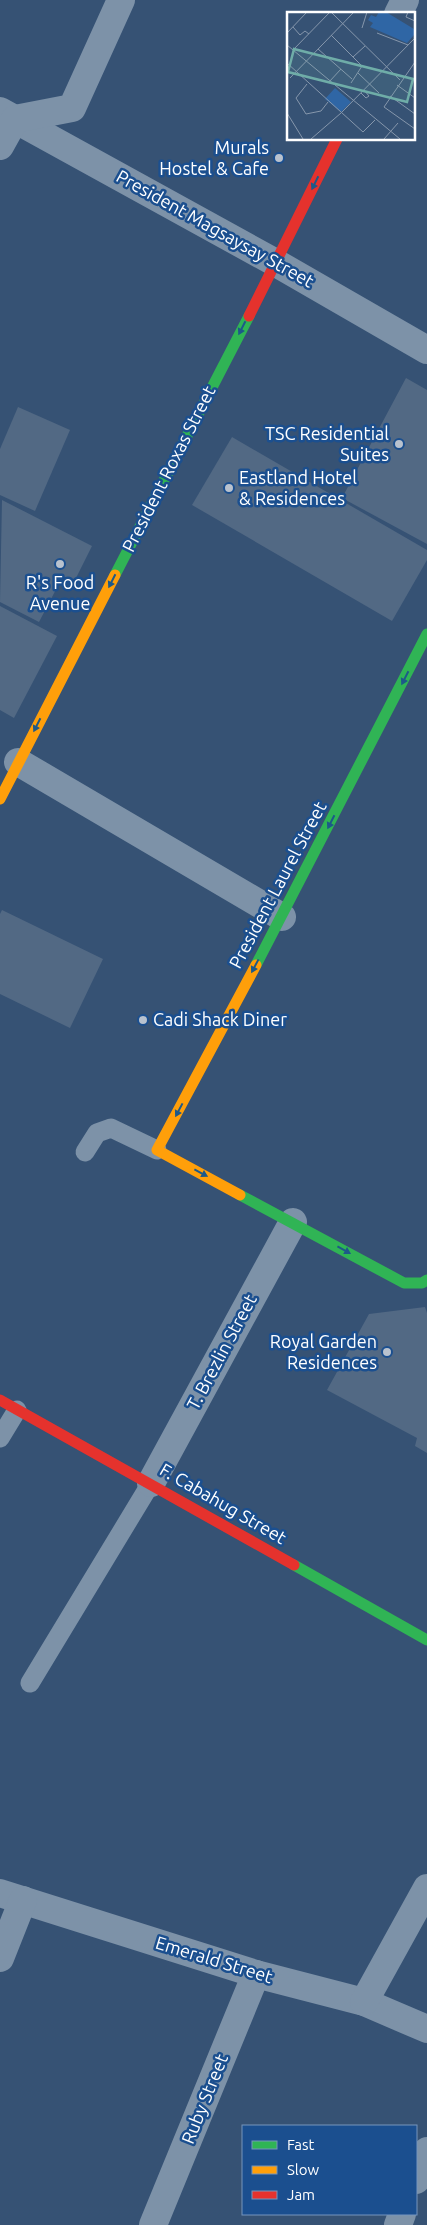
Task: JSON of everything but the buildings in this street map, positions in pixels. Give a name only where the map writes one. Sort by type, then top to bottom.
[{"type":"street","points":[[0,146],[8,115],[72,108],[121,0]]},
{"type":"street","points":[[399,12],[405,0]]},
{"type":"street","name":"President Magsaysay Street","points":[[8,115],[276,262],[427,350]]},
{"type":"street","name":"President Roxas Street","points":[[0,800],[276,262],[337,140]]},
{"type":"street","name":"President Laurel Street","points":[[157,1150],[282,917],[427,634]]},
{"type":"street","points":[[18,762],[282,917]]},
{"type":"street","points":[[157,1150],[404,1283],[422,1283],[427,1280]]},
{"type":"street","name":"T. Brezlin Street","points":[[151,1483],[293,1222]]},
{"type":"street","name":"F. Cabahug Street","points":[[0,1400],[151,1483],[427,1640]]},
{"type":"street","points":[[364,2002],[427,1888]]},
{"type":"street","points":[[0,1958],[11,1896]]},
{"type":"street","name":"Emerald Street","points":[[11,1896],[256,1974],[364,2002],[427,2029]]},
{"type":"street","name":"Ruby Street","points":[[153,2225],[256,1974]]},
{"type":"street","points":[[417,2177],[427,2151]]},
{"type":"lane","points":[[85,1152],[97,1133],[111,1128],[157,1150]]},
{"type":"lane","points":[[0,1438],[17,1410]]},
{"type":"lane","points":[[30,1684],[151,1483]]},
{"type":"traffic: fast","points":[[115,575],[249,316]]},
{"type":"traffic: fast","points":[[256,965],[427,634]]},
{"type":"traffic: fast","points":[[240,1195],[404,1283],[422,1283],[427,1280]]},
{"type":"traffic: fast","points":[[294,1565],[427,1640]]},
{"type":"traffic: slow","points":[[0,799],[115,575]]},
{"type":"traffic: slow","points":[[240,1195],[157,1150],[256,965]]},
{"type":"traffic: jam","points":[[249,316],[337,140]]},
{"type":"traffic: jam","points":[[0,1400],[294,1565]]},
{"type":"place","name":"Murals Hostel & Cafe","points":[[279,158]]},
{"type":"place","name":"TSC Residential Suites","points":[[399,444]]},
{"type":"place","name":"Eastland Hotel & Residences","points":[[229,488]]},
{"type":"place","name":"R's Food Avenue","points":[[60,564]]},
{"type":"place","name":"Cadi Shack Diner","points":[[143,1020]]},
{"type":"place","name":"Royal Garden Residences","points":[[387,1352]]}]
